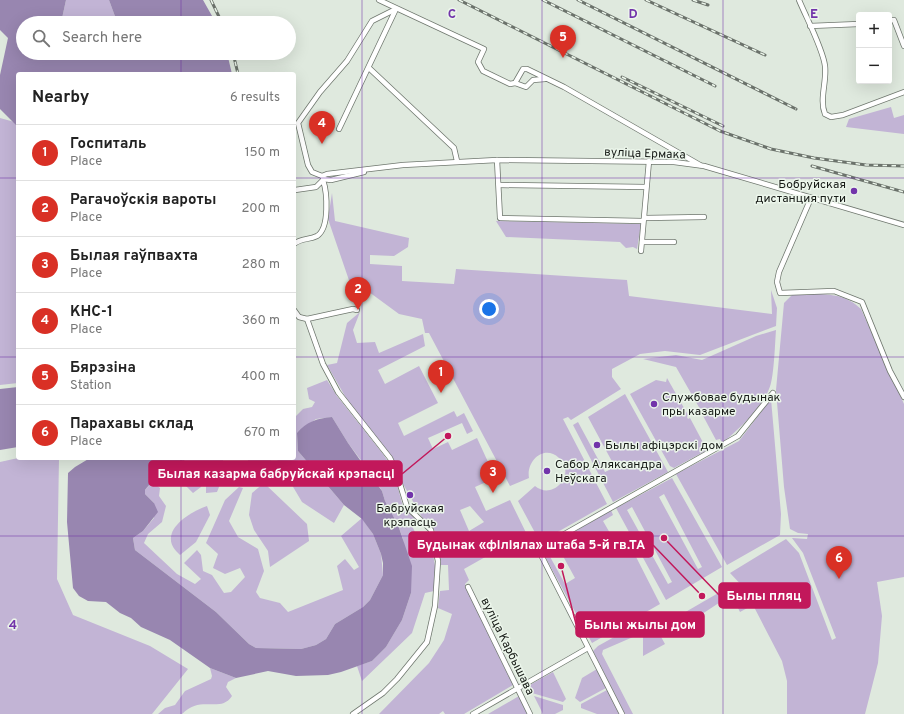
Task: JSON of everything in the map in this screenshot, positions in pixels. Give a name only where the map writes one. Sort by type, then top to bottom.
[{"type":"street","points":[[379,0],[484,49],[478,62],[483,71],[510,84],[515,83],[526,87],[533,80],[545,79]]},
{"type":"street","points":[[799,0],[825,64],[826,77],[822,103],[825,114],[831,117],[843,115],[904,92]]},
{"type":"street","points":[[339,129],[396,9]]},
{"type":"street","points":[[296,243],[302,239],[318,235],[322,231],[325,220],[326,199],[323,178],[312,172],[310,168],[298,123],[320,92],[347,61],[372,21],[396,9]]},
{"type":"street","points":[[892,20],[894,20],[904,46]]},
{"type":"street","points":[[810,26],[856,24]]},
{"type":"street","points":[[369,68],[454,148],[456,161]]},
{"type":"street","points":[[515,83],[523,69],[527,69],[564,87],[704,166]]},
{"type":"street","points":[[497,160],[500,218],[644,220],[704,217]]},
{"type":"street","name":"вуліца Ермака","points":[[296,190],[316,187],[327,174],[456,161],[674,162],[704,166],[904,225]]},
{"type":"street","points":[[641,251],[649,161]]},
{"type":"street","points":[[499,185],[646,187]]},
{"type":"street","points":[[811,198],[779,272],[777,282],[780,293],[834,291],[862,302],[890,371],[904,397]]},
{"type":"street","points":[[642,242],[674,242]]},
{"type":"street","points":[[296,313],[299,317],[307,319],[353,309],[357,310]]},
{"type":"street","points":[[307,319],[324,364],[338,392],[390,458],[396,471],[407,507],[431,530],[438,561],[435,606],[427,642],[397,679],[382,693],[353,714]]},
{"type":"street","points":[[622,714],[538,549],[738,436],[773,393]]},
{"type":"street","name":"вуліца Карбышава","points":[[468,587],[530,714]]},
{"type":"street","points":[[473,714],[588,648]]},
{"type":"shaded area","points":[[0,0],[66,0],[63,16],[16,16],[16,60],[229,60],[232,72],[16,72],[16,125],[0,109],[0,75],[8,38],[0,30]]},
{"type":"shaded area","points":[[66,0],[109,0],[115,16],[63,16]]},
{"type":"shaded area","points":[[109,0],[203,0],[212,16],[115,16]]},
{"type":"shaded area","points":[[891,107],[894,118],[904,115],[904,134],[846,127],[849,119]]},
{"type":"shaded area","points":[[0,118],[16,122],[16,383],[0,385]]},
{"type":"shaded area","points":[[332,193],[335,221],[409,238],[408,247],[394,256],[370,255],[370,264],[402,266],[402,281],[454,284],[456,269],[627,280],[629,296],[772,314],[771,290],[777,308],[776,326],[700,355],[665,351],[640,354],[612,369],[612,377],[621,389],[571,420],[568,417],[563,419],[607,504],[540,542],[518,501],[535,486],[542,490],[549,490],[560,484],[564,478],[564,464],[553,454],[548,453],[537,456],[530,466],[529,478],[510,486],[429,333],[425,333],[422,319],[399,314],[369,292],[353,292],[328,219]]},
{"type":"shaded area","points":[[496,221],[641,224],[637,249],[633,247],[626,248],[620,242],[506,237]]},
{"type":"shaded area","points":[[792,295],[833,295],[848,299],[861,309],[904,404],[904,577],[877,582],[882,616],[878,663],[865,714],[787,714],[787,681],[782,661],[753,605],[740,612],[734,600],[746,590],[730,573],[786,539],[799,553],[832,640],[836,638],[803,553],[792,538],[807,539],[808,534],[798,533],[790,529],[784,487],[776,390],[784,303]]},
{"type":"shaded area","points":[[360,312],[353,330],[357,343],[375,342],[379,353],[423,334],[425,346],[378,370],[385,384],[419,366],[438,403],[398,423],[404,436],[454,411],[457,417],[464,413],[473,431],[467,434],[462,423],[428,438],[433,449],[448,442],[452,450],[477,438],[495,478],[475,487],[486,511],[510,500],[535,551],[525,556],[517,539],[464,569],[469,580],[465,584],[513,685],[464,714],[445,714],[443,711],[439,714],[379,714],[429,663],[444,640],[452,614],[438,608],[440,591],[449,590],[448,565],[441,565],[435,531],[423,519],[403,484],[396,463],[349,403],[327,365],[337,363],[347,323]],"holes":[[[470,506],[484,522],[469,531],[460,510]]]},
{"type":"shaded area","points":[[776,330],[772,378],[766,396],[748,419],[722,443],[720,439],[716,440],[701,412],[704,410],[702,408],[700,409],[676,367],[643,359],[676,355],[702,360],[756,336]]},
{"type":"shaded area","points":[[667,378],[688,415],[688,419],[690,418],[707,450],[674,468],[670,466],[630,394],[656,380],[666,382]]},
{"type":"shaded area","points":[[327,380],[337,396],[393,469],[403,507],[416,519],[411,524],[421,544],[431,543],[435,566],[434,591],[425,593],[412,633],[362,681],[357,666],[372,661],[386,647],[402,620],[411,593],[403,539],[398,525],[385,501],[382,491],[375,479],[348,443],[332,417],[316,419],[297,433],[298,451],[344,505],[334,523],[302,502],[277,460],[296,460],[296,416],[303,409],[312,407],[315,402],[309,399],[307,388]]},
{"type":"shaded area","points":[[16,387],[16,447],[0,450],[0,389]]},
{"type":"shaded area","points":[[625,394],[668,472],[613,502],[573,425],[578,422],[605,472],[615,467],[588,417]]},
{"type":"shaded area","points":[[771,399],[781,514],[780,535],[727,565],[676,474],[739,441]]},
{"type":"shaded area","points":[[332,417],[348,443],[382,491],[385,501],[398,525],[412,566],[411,593],[402,620],[386,647],[372,661],[328,675],[296,676],[268,671],[236,678],[210,668],[170,640],[141,627],[131,618],[120,613],[106,602],[88,601],[79,596],[73,588],[67,522],[68,473],[87,460],[185,460],[177,467],[155,480],[145,490],[145,494],[154,503],[158,512],[143,531],[133,538],[135,550],[216,612],[249,644],[256,648],[301,649],[316,645],[326,639],[335,624],[363,607],[370,600],[383,575],[383,563],[373,534],[362,519],[344,505],[298,451],[297,433],[304,426],[322,418]]},
{"type":"shaded area","points":[[16,458],[16,460],[59,460],[57,579],[73,615],[150,646],[188,669],[152,714],[0,714],[0,462]]},
{"type":"shaded area","points":[[185,460],[223,460],[220,484],[217,492],[206,493],[206,475],[201,487],[193,493],[184,484],[193,472],[181,464]]},
{"type":"shaded area","points":[[248,460],[271,460],[257,470],[251,468]]},
{"type":"shaded area","points":[[672,478],[722,567],[666,600],[616,508]],"holes":[[[664,494],[702,567],[698,569],[659,497]],[[632,507],[672,582],[668,584],[627,510]]]},
{"type":"shaded area","points":[[152,482],[160,488],[159,496],[166,506],[162,522],[148,534],[144,543],[177,574],[195,584],[201,579],[184,563],[197,550],[201,555],[203,571],[212,575],[224,593],[231,592],[245,577],[240,568],[225,574],[213,568],[218,554],[206,543],[225,500],[239,487],[243,488],[229,521],[238,537],[258,549],[264,571],[256,592],[260,598],[280,603],[288,612],[343,590],[337,566],[345,559],[354,570],[359,567],[341,536],[362,518],[373,534],[381,554],[383,575],[370,600],[363,607],[335,624],[326,639],[316,645],[301,649],[256,648],[249,644],[216,612],[135,550],[133,538],[143,531],[154,518],[154,503],[145,494],[145,490]]},
{"type":"shaded area","points":[[264,483],[307,524],[309,541],[270,567],[268,551],[254,530],[249,515],[252,493]]},
{"type":"shaded area","points":[[207,506],[210,515],[196,542],[180,555],[173,547],[171,539],[172,532],[183,519]]},
{"type":"shaded area","points":[[611,510],[613,515],[603,521],[622,554],[632,549],[660,604],[592,643],[542,551]],"holes":[[[558,547],[575,578],[565,584],[548,553]]]},
{"type":"shaded area","points":[[727,588],[731,595],[699,616],[697,626],[691,630],[682,614]]},
{"type":"shaded area","points":[[650,617],[665,644],[643,656],[643,637],[640,634],[603,650],[602,654],[633,714],[625,714],[593,651],[598,646]]},
{"type":"shaded area","points":[[210,668],[236,678],[228,682],[226,687],[232,696],[227,701],[222,704],[196,705],[189,708],[182,714],[158,714],[165,708],[175,705],[185,691],[211,679],[212,676]]},
{"type":"shaded area","points":[[597,669],[606,688],[580,702],[575,698],[582,678]]},
{"type":"shaded area","points":[[553,672],[566,699],[563,702],[532,693],[528,686]]},
{"type":"shaded area","points":[[607,690],[620,714],[597,714],[581,708],[581,704]]},
{"type":"shaded area","points":[[519,696],[529,714],[488,714]]},
{"type":"shaded area","points":[[534,696],[563,705],[563,710],[555,714],[543,714]]},
{"type":"railway","points":[[211,0],[219,16]]},
{"type":"railway","points":[[459,0],[720,131],[771,149],[814,158],[866,165],[904,166]]},
{"type":"railway","points":[[543,0],[715,86]]},
{"type":"railway","points":[[578,0],[796,109]]},
{"type":"railway","points":[[646,0],[765,55]]},
{"type":"railway","points":[[693,0],[708,5]]},
{"type":"railway","points":[[235,60],[238,72]]},
{"type":"railway","points":[[622,77],[723,126]]},
{"type":"railway","points":[[812,166],[904,192]]},
{"type":"place","name":"Бярэзіна","points":[[563,58]]},
{"type":"place","name":"КНС-1","points":[[322,144]]},
{"type":"place","name":"Бобруйская дистанция пути","points":[[854,191]]},
{"type":"place","name":"Рагачоўскія вароты","points":[[358,310]]},
{"type":"place","name":"Госпиталь","points":[[441,393]]},
{"type":"place","name":"Службовае будынак пры казарме","points":[[654,404]]},
{"type":"place","name":"Былая казарма бабруйскай крэпасці","points":[[448,436]]},
{"type":"place","name":"Былы афіцэрскі дом","points":[[597,445]]},
{"type":"place","name":"Сабор Аляксандра Неўскага","points":[[547,471]]},
{"type":"place","name":"Былая гаўпвахта","points":[[493,493]]},
{"type":"place","name":"Бабруйская крэпасць","points":[[410,495]]},
{"type":"place","name":"Былы пляц","points":[[664,538]]},
{"type":"place","name":"Былы жылы дом","points":[[561,566]]},
{"type":"place","name":"Парахавы склад","points":[[839,579]]},
{"type":"place","name":"Будынак «філіяла» штаба 5-й гв.ТА","points":[[702,596]]}]
